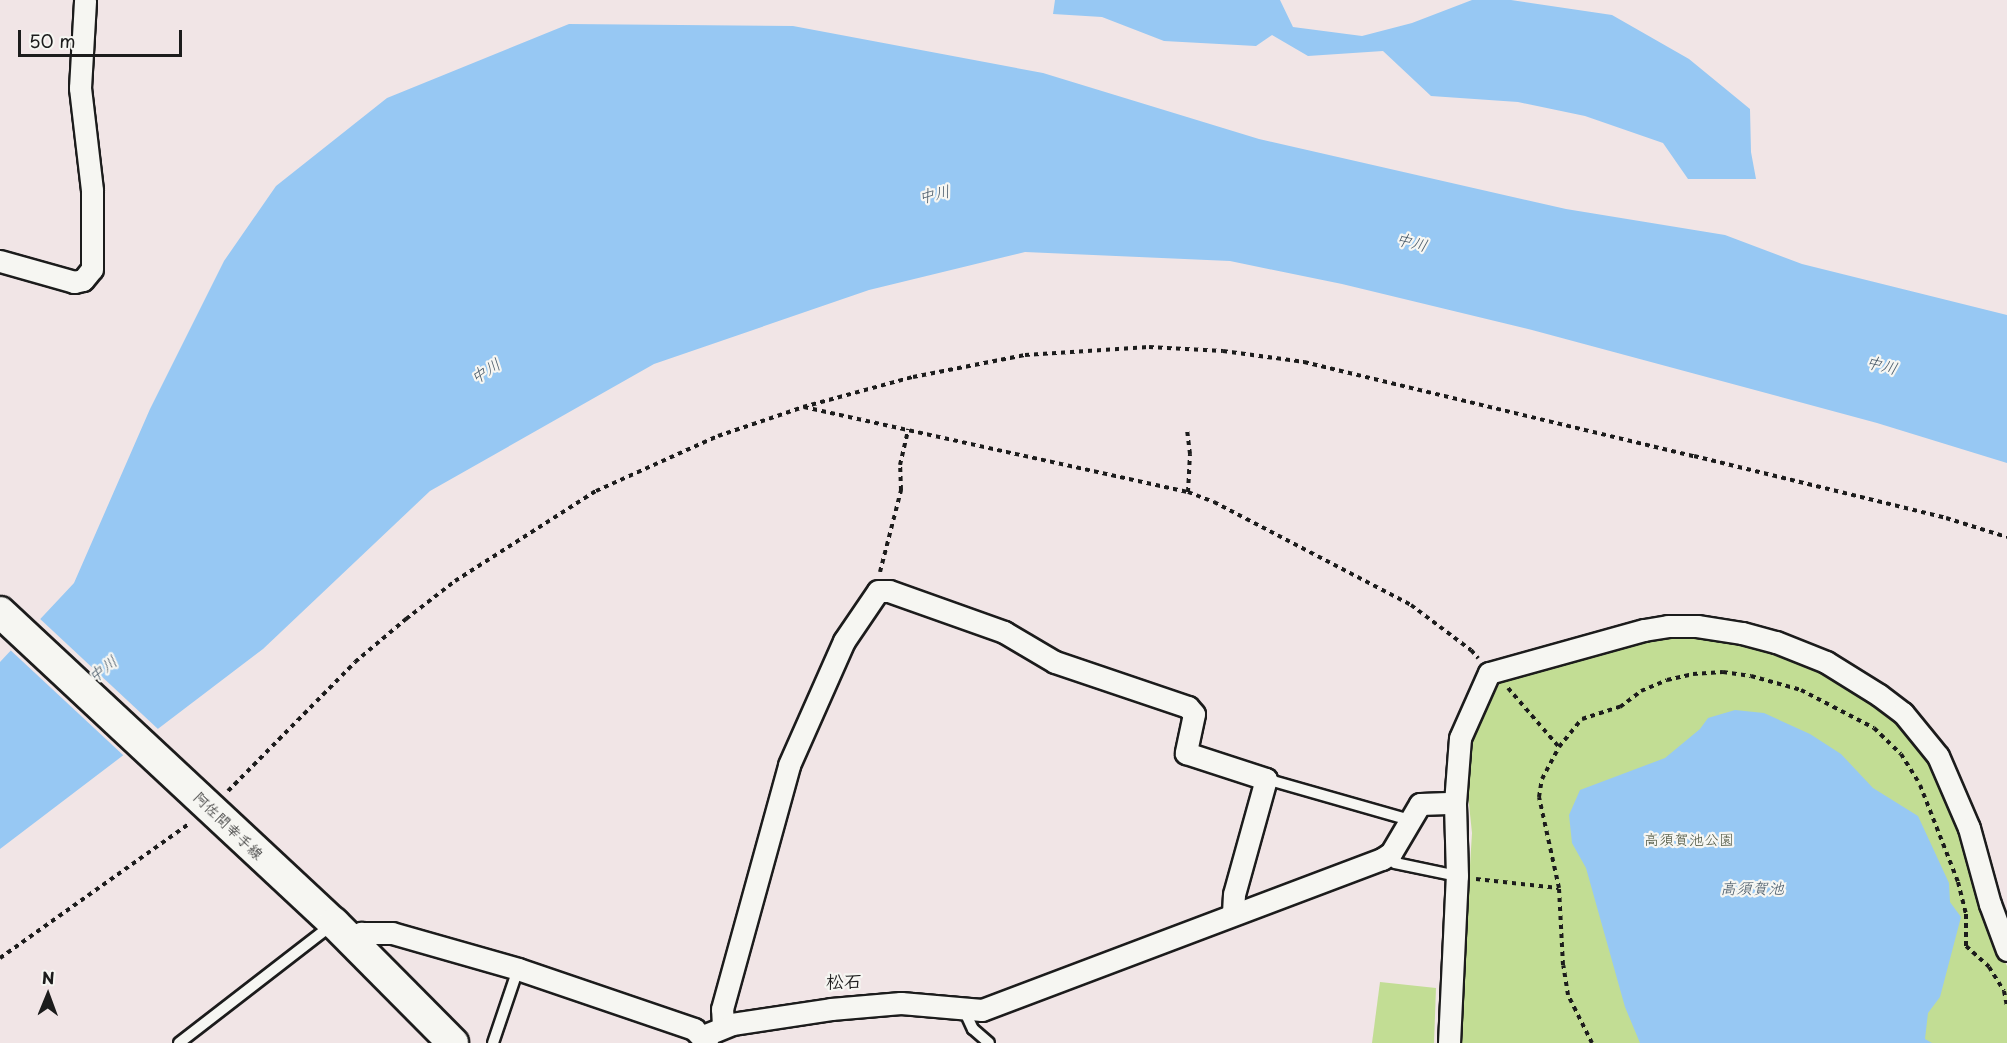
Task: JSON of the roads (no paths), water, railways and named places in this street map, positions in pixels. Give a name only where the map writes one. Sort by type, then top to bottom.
[{"type":"main road","name":"阿佐間幸手線","points":[[0,612],[342,931],[453,1043]]},
{"type":"street","points":[[0,261],[74,282],[83,280],[92,269],[94,226],[92,190],[80,88],[85,0]]},
{"type":"street","points":[[723,1026],[722,1009],[733,965],[789,765],[844,640],[879,591],[889,591],[1004,632],[1055,662],[1188,707],[1194,714],[1186,753],[1266,779],[1234,894],[1233,914]]},
{"type":"street","points":[[1449,1043],[1457,876],[1455,803],[1460,738],[1495,677],[1644,630],[1668,626],[1697,626],[1742,633],[1776,642],[1826,662],[1904,713],[1938,756],[1969,828],[1990,904],[2007,950]]},
{"type":"street","points":[[342,931],[392,933],[518,969],[694,1029],[705,1040],[723,1026],[831,1010],[901,1003],[982,1010],[1233,914],[1321,884],[1387,855],[1420,804],[1455,803]]},
{"type":"lane","points":[[1266,779],[1410,820]]},
{"type":"lane","points":[[1387,855],[1395,863],[1457,876]]},
{"type":"lane","points":[[179,1043],[342,931]]},
{"type":"lane","points":[[493,1043],[518,969]]},
{"type":"lane","points":[[964,1010],[973,1029],[989,1043]]},
{"type":"water","points":[[1055,0],[1280,0],[1293,27],[1362,36],[1412,23],[1472,0],[1511,0],[1612,15],[1689,59],[1750,109],[1751,152],[1756,179],[1688,179],[1663,143],[1585,116],[1518,102],[1431,96],[1383,51],[1308,56],[1272,35],[1256,46],[1164,41],[1102,17],[1053,14]]},
{"type":"water","name":"中川","points":[[569,24],[793,26],[1043,73],[1259,139],[1566,209],[1725,235],[1802,264],[2007,315],[2007,463],[1877,423],[1532,330],[1342,284],[1230,261],[1025,252],[869,290],[654,364],[430,491],[263,649],[0,849],[0,662],[74,583],[150,409],[224,261],[276,186],[387,98]]},
{"type":"water","name":"高須賀池","points":[[1735,710],[1764,713],[1810,734],[1841,754],[1873,788],[1918,816],[1949,883],[1950,902],[1961,917],[1940,997],[1928,1013],[1925,1039],[1932,1043],[1640,1043],[1625,1007],[1586,868],[1572,843],[1569,815],[1580,790],[1665,758],[1700,729],[1708,718]]},
{"type":"district","name":"松石","points":[[844,981]]},
{"type":"park label","name":"高須賀池公園","points":[[1689,839]]}]
